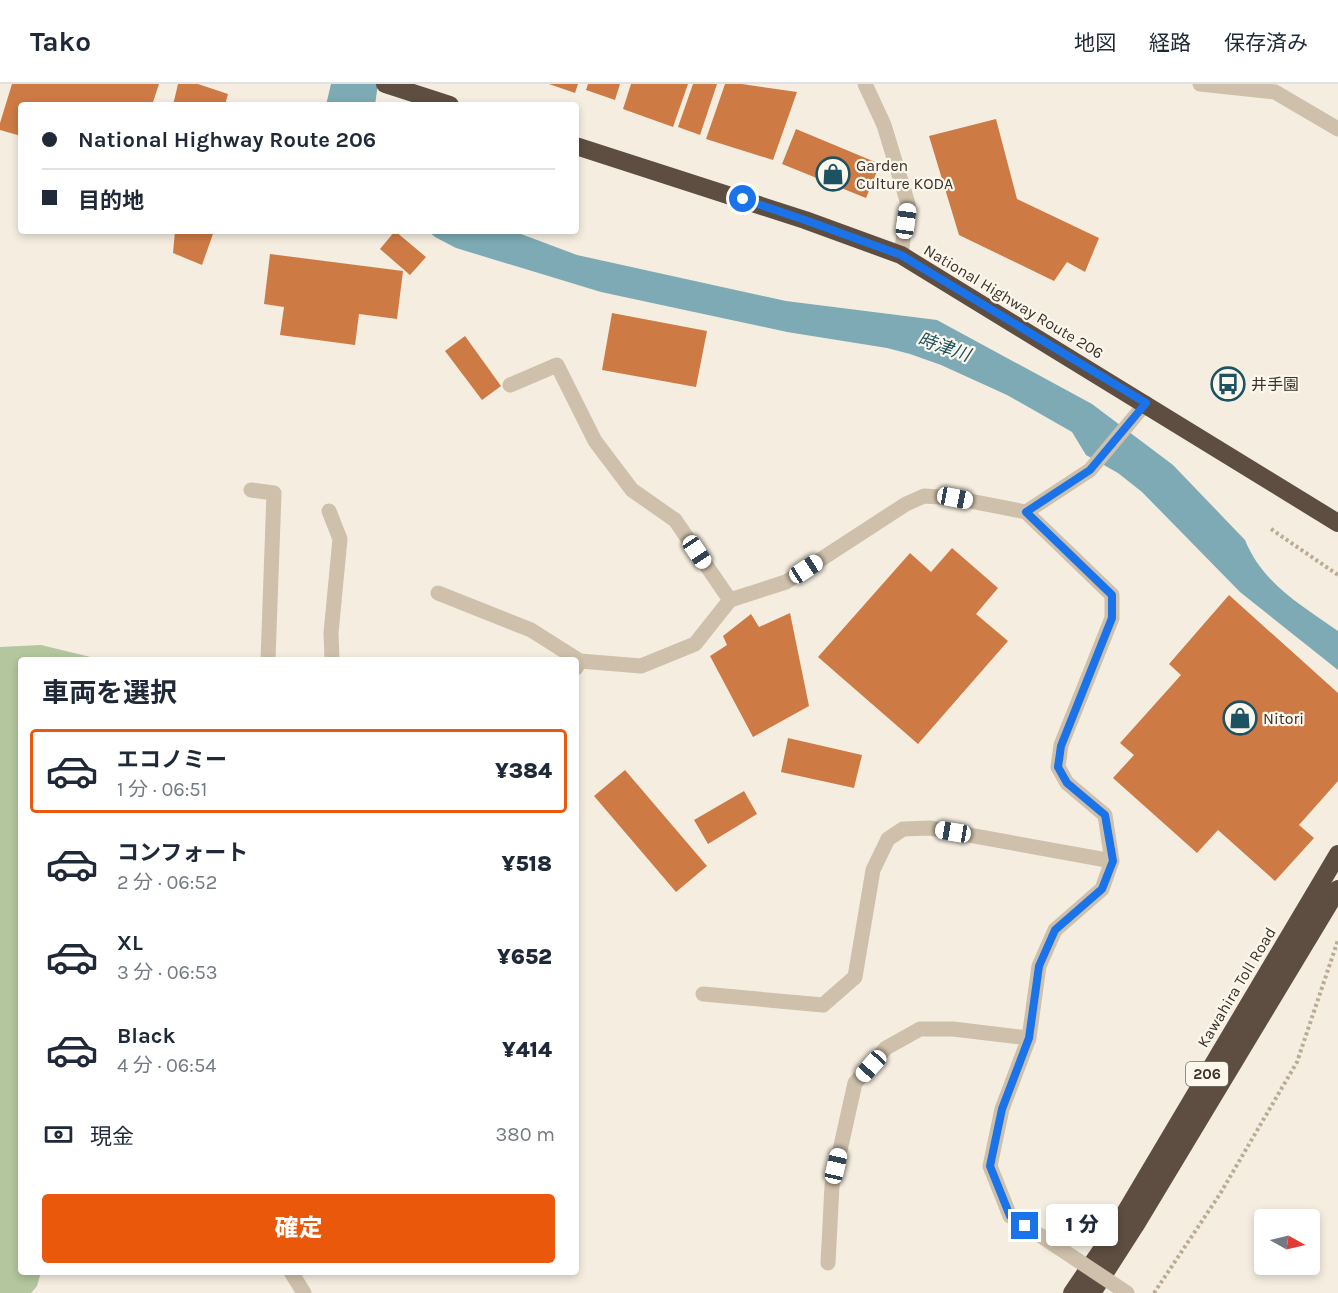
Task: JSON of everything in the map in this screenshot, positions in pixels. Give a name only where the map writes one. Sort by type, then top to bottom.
[{"type":"highway","points":[[389,85],[441,102]]},
{"type":"highway","name":"National Highway Route 206","points":[[579,147],[805,220],[901,255],[1146,403],[1338,523]]},
{"type":"highway","name":"Kawahira Toll Road","points":[[1072,1293],[1113,1233],[1338,854]]},
{"type":"highway","name":"206","points":[[1092,1293],[1142,1216],[1338,889]]},
{"type":"street","points":[[865,84],[884,125],[908,204],[901,255]]},
{"type":"street","points":[[1200,84],[1275,92],[1338,129]]},
{"type":"street","points":[[510,385],[557,365],[595,441],[632,489],[675,520],[730,600]]},
{"type":"street","points":[[1026,512],[1090,470],[1146,403]]},
{"type":"street","points":[[251,490],[274,493],[268,657]]},
{"type":"street","points":[[579,664],[641,666],[694,644],[730,600],[786,582],[906,504],[924,496],[955,498],[1026,512],[1112,595],[1112,618],[1061,746],[1058,767],[1067,783],[1105,815],[1113,861],[1102,889],[1055,930],[1039,966],[1029,1038],[1002,1109],[990,1166],[1010,1216],[1126,1293]]},
{"type":"street","points":[[328,511],[340,540],[331,633],[332,657]]},
{"type":"street","points":[[438,593],[531,630],[568,657]]},
{"type":"street","points":[[703,994],[823,1005],[855,977],[873,870],[888,839],[903,829],[930,828],[1113,861]]},
{"type":"street","points":[[828,1263],[832,1186],[855,1083],[886,1048],[920,1029],[953,1029],[1029,1038]]},
{"type":"street","points":[[293,1275],[304,1293]]},
{"type":"path","points":[[1271,529],[1338,575]]},
{"type":"path","points":[[1154,1293],[1220,1194],[1298,1062],[1338,940]]},
{"type":"green space","points":[[41,645],[91,657],[18,657],[18,1275],[40,1275],[37,1286],[31,1293],[0,1293],[0,647]]},
{"type":"water","points":[[331,84],[378,84],[375,102],[327,102]]},
{"type":"water","name":"時津川","points":[[432,234],[521,234],[577,255],[786,301],[937,320],[1092,404],[1173,465],[1245,540],[1262,569],[1273,581],[1297,602],[1338,631],[1338,670],[1240,592],[1142,492],[1118,473],[1086,455],[1072,432],[1007,395],[941,365],[910,354],[887,348],[787,332],[601,292],[456,248]]},
{"type":"building","points":[[12,84],[159,84],[153,102],[18,102],[18,135],[0,130]]},
{"type":"building","points":[[178,84],[198,84],[228,94],[226,102],[174,102]]},
{"type":"building","points":[[549,84],[578,84],[575,93]]},
{"type":"building","points":[[588,84],[620,84],[615,100],[586,90]]},
{"type":"building","points":[[631,84],[688,84],[673,127],[623,109]]},
{"type":"building","points":[[693,84],[717,84],[700,135],[678,127]]},
{"type":"building","points":[[725,84],[742,84],[797,92],[773,160],[706,139]]},
{"type":"building","points":[[996,119],[1017,199],[1099,238],[1085,272],[1067,262],[1054,281],[959,235],[929,136]]},
{"type":"building","points":[[796,129],[880,164],[866,198],[782,164]]},
{"type":"building","points":[[175,234],[213,234],[202,265],[173,253]]},
{"type":"building","points":[[392,234],[399,234],[426,257],[410,275],[380,249]]},
{"type":"building","points":[[270,254],[403,271],[397,319],[359,314],[355,345],[280,335],[284,307],[264,304]]},
{"type":"building","points":[[612,313],[707,331],[696,387],[602,370]]},
{"type":"building","points":[[465,336],[501,386],[482,400],[445,351]]},
{"type":"building","points":[[952,548],[998,588],[976,614],[1008,641],[918,744],[818,657],[910,553],[931,572]]},
{"type":"building","name":"Nitori","points":[[1229,595],[1338,693],[1338,781],[1299,825],[1314,838],[1275,881],[1218,830],[1197,853],[1113,778],[1134,755],[1120,743],[1181,675],[1169,664]]},
{"type":"building","points":[[790,613],[809,706],[753,737],[710,656],[727,645],[723,636],[751,614],[759,627]]},
{"type":"building","points":[[788,738],[862,755],[854,788],[781,772]]},
{"type":"building","points":[[625,770],[707,866],[676,892],[594,796]]},
{"type":"building","points":[[744,791],[757,814],[708,844],[694,820]]},
{"type":"place","name":"Garden Culture KODA","points":[[833,174]]},
{"type":"place","name":"井手園","points":[[1228,384]]},
{"type":"place","name":"Nitori","points":[[1240,718]]},
{"type":"route","points":[[743,199],[901,255],[1146,403],[1090,470],[1026,512],[1112,595],[1112,618],[1061,746],[1058,767],[1067,783],[1105,815],[1113,861],[1102,889],[1055,930],[1039,966],[1029,1038],[1002,1109],[990,1166],[1010,1216],[1025,1226]]}]
